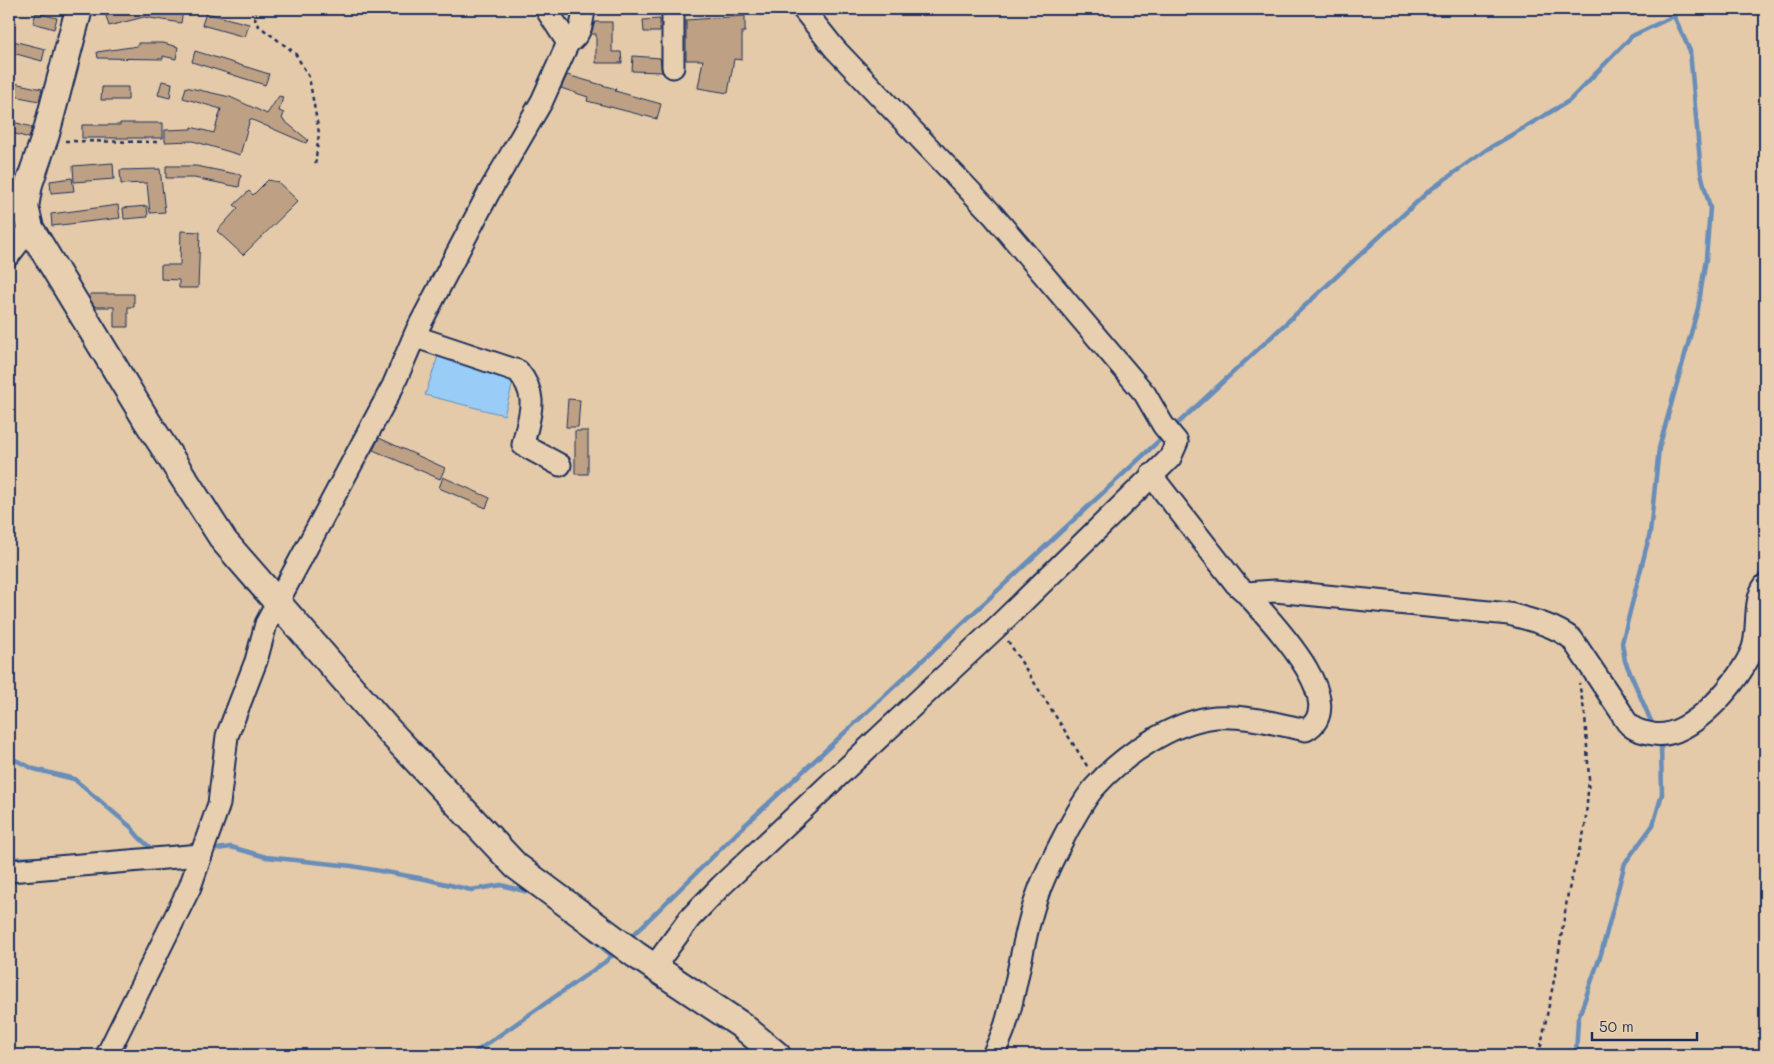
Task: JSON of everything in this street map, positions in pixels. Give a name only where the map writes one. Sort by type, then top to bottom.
[{"type":"main road","points":[[79,9],[44,139],[21,212],[147,420],[224,541],[388,731],[516,866],[645,961],[741,1025],[777,1055]]},
{"type":"street","points":[[546,9],[568,43]]},
{"type":"street","points":[[107,1055],[190,887],[202,855],[219,804],[227,736],[256,661],[266,624],[320,527],[393,386],[412,340],[488,194],[542,101],[568,43],[577,36],[582,27],[584,9]]},
{"type":"street","points":[[673,9],[674,67]]},
{"type":"street","points":[[645,961],[721,886],[998,626],[1170,458],[1177,442],[1163,426],[1145,394],[992,215],[835,49],[803,9]]},
{"type":"street","points":[[9,255],[21,212]]},
{"type":"street","points":[[412,340],[422,339],[518,371],[528,384],[533,398],[523,446],[560,465]]},
{"type":"street","points":[[993,1055],[1007,1022],[1040,888],[1072,824],[1096,787],[1147,743],[1192,722],[1216,717],[1244,718],[1266,720],[1306,730],[1316,722],[1320,709],[1319,698],[1306,667],[1246,593],[1236,584],[1152,475]]},
{"type":"street","points":[[1246,593],[1275,592],[1509,614],[1543,624],[1562,631],[1572,639],[1621,712],[1627,725],[1643,732],[1657,735],[1676,730],[1702,716],[1713,706],[1735,679],[1753,648],[1758,616],[1758,600],[1765,585]]},
{"type":"street","points":[[9,870],[202,855]]},
{"type":"path","points":[[256,9],[255,23],[295,53],[309,77],[319,133],[315,166]]},
{"type":"path","points":[[44,139],[160,142]]},
{"type":"path","points":[[998,626],[1094,778],[1096,787]]},
{"type":"path","points":[[1539,1055],[1554,986],[1568,893],[1586,820],[1589,779],[1588,756],[1583,700],[1578,679]]},
{"type":"water","points":[[439,353],[514,379],[504,415],[425,395]]},
{"type":"building","points":[[104,9],[183,10],[181,23],[144,17],[109,26]]},
{"type":"building","points":[[36,13],[57,18],[54,29],[33,23]]},
{"type":"building","points":[[206,13],[249,24],[245,37],[202,25]]},
{"type":"building","points":[[745,16],[745,32],[742,32],[742,60],[734,59],[728,93],[698,88],[703,60],[686,60],[686,20]]},
{"type":"building","points":[[660,19],[660,32],[644,32],[643,20]]},
{"type":"building","points":[[595,22],[612,22],[612,52],[621,52],[622,63],[596,63],[596,34],[591,34]]},
{"type":"building","points":[[9,40],[45,49],[42,61],[9,52]]},
{"type":"building","points":[[138,43],[163,43],[178,47],[176,59],[163,56],[163,59],[98,58],[97,52],[138,46]]},
{"type":"building","points":[[195,51],[269,74],[265,85],[192,62]]},
{"type":"building","points":[[633,56],[660,58],[662,72],[632,71]]},
{"type":"building","points":[[567,75],[661,104],[657,119],[587,101],[588,97],[561,88]]},
{"type":"building","points":[[162,81],[172,83],[170,98],[158,95]]},
{"type":"building","points":[[9,82],[42,89],[39,101],[9,95]]},
{"type":"building","points":[[102,87],[128,87],[128,100],[101,100]]},
{"type":"building","points":[[186,87],[230,97],[267,114],[279,96],[283,97],[279,111],[284,113],[282,119],[308,140],[306,143],[250,119],[240,155],[193,141],[165,142],[165,130],[191,129],[191,127],[214,133],[221,109],[183,98]]},
{"type":"building","points":[[9,121],[32,127],[29,138],[9,132]]},
{"type":"building","points":[[120,123],[163,123],[163,138],[82,138],[82,125],[120,125]]},
{"type":"building","points":[[113,163],[114,179],[74,182],[73,166]]},
{"type":"building","points":[[166,166],[196,166],[241,175],[239,187],[194,178],[166,178]]},
{"type":"building","points":[[160,169],[165,212],[150,213],[147,183],[121,184],[120,170]]},
{"type":"building","points":[[72,178],[74,191],[51,193],[50,181]]},
{"type":"building","points":[[268,180],[278,182],[298,201],[243,255],[217,231],[238,208],[234,205],[249,191],[253,195]]},
{"type":"building","points":[[118,205],[120,218],[52,226],[51,214]]},
{"type":"building","points":[[147,206],[148,217],[124,219],[123,208]]},
{"type":"building","points":[[181,231],[200,232],[198,288],[179,288],[179,280],[161,279],[161,265],[180,265]]},
{"type":"building","points":[[90,294],[134,294],[134,307],[128,307],[128,327],[114,327],[114,307],[95,307],[90,299]]},
{"type":"building","points":[[568,399],[580,400],[578,427],[566,427]]},
{"type":"building","points":[[575,431],[588,431],[588,474],[575,474]]},
{"type":"building","points":[[379,438],[445,468],[440,479],[373,450]]},
{"type":"building","points":[[443,477],[490,498],[486,508],[439,488]]},
{"type":"waterway","points":[[1654,728],[1625,661],[1622,643],[1650,533],[1659,448],[1698,308],[1706,259],[1710,208],[1701,173],[1690,51],[1674,16],[1673,9]]},
{"type":"waterway","points":[[1174,427],[1430,190],[1486,150],[1569,101],[1632,36],[1674,16]]},
{"type":"waterway","points":[[629,939],[743,827],[1164,436]]},
{"type":"waterway","points":[[1576,1055],[1578,1019],[1601,954],[1625,863],[1653,825],[1662,794],[1661,745],[1659,740]]},
{"type":"waterway","points":[[9,757],[34,769],[74,779],[132,828],[139,838],[154,851]]},
{"type":"waterway","points":[[210,850],[231,847],[266,857],[352,866],[425,879],[471,890],[501,885],[532,893]]},
{"type":"waterway","points":[[9,859],[45,858]]},
{"type":"waterway","points":[[591,938],[612,956]]},
{"type":"waterway","points":[[471,1055],[605,962],[616,951]]}]
